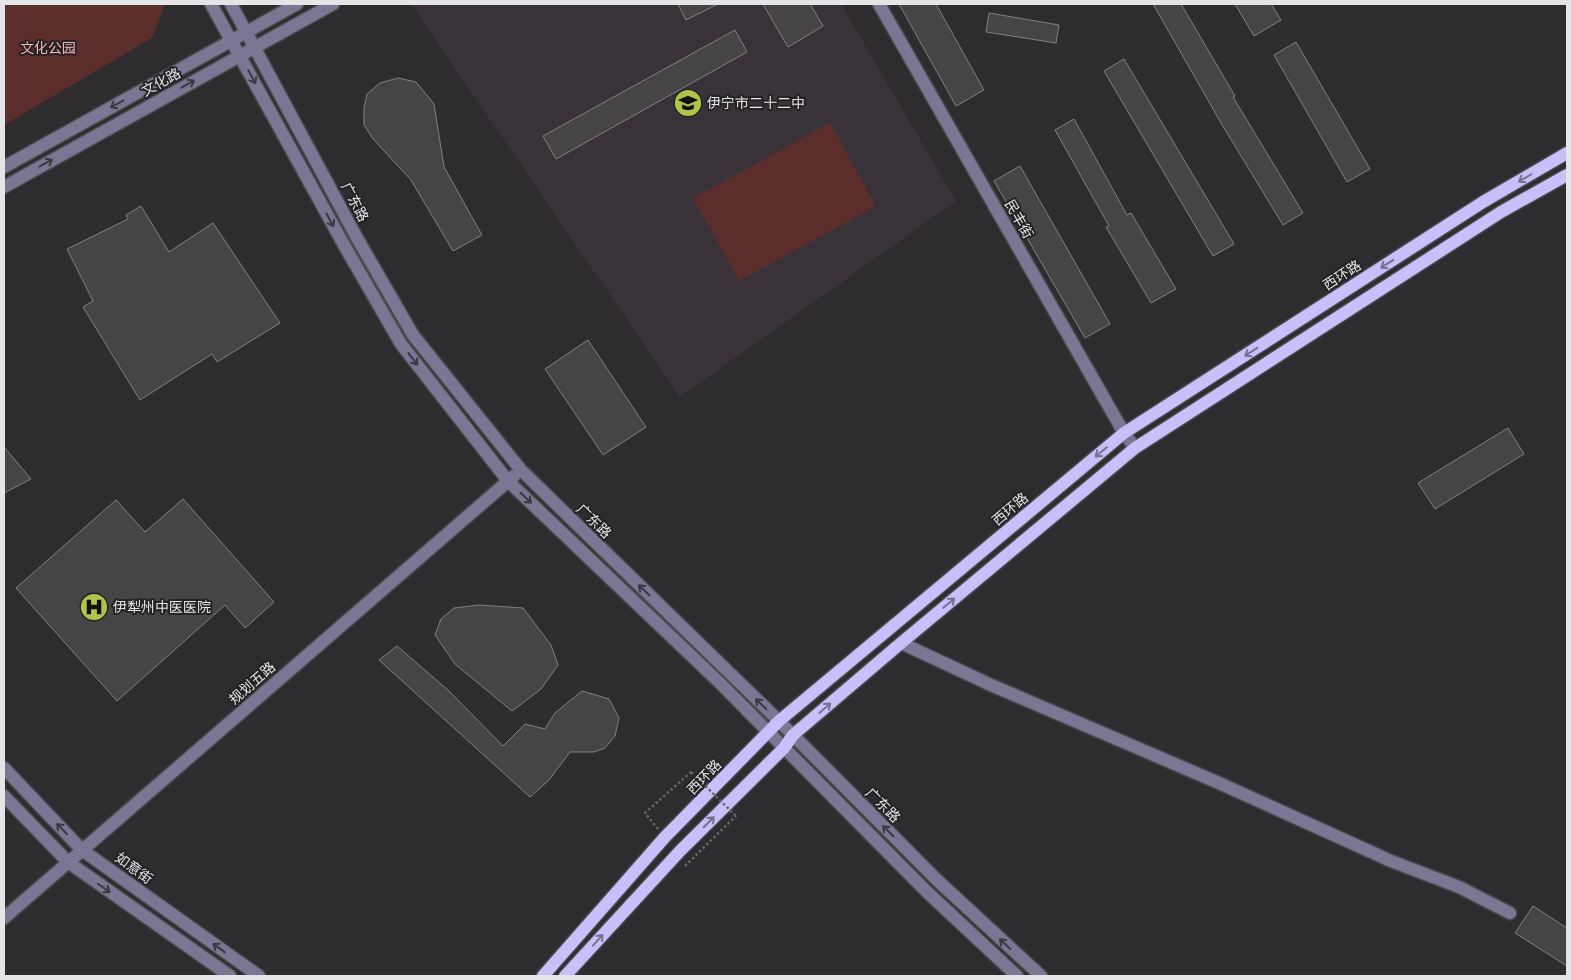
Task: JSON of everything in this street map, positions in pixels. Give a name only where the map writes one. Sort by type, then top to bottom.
[{"type":"main road","name":"西环路","points":[[543,976],[665,837],[779,721],[1124,433],[1483,202],[1567,153]]},
{"type":"main road","points":[[565,976],[680,851],[784,748],[794,735],[1135,448],[1501,212],[1567,174]]},
{"type":"street","points":[[211,4],[401,344],[508,481],[768,732],[926,891],[1017,976]]},
{"type":"street","name":"广东路","points":[[231,4],[357,238],[413,335],[521,470],[794,735],[937,880],[1041,976]]},
{"type":"street","name":"文化路","points":[[4,167],[297,4]]},
{"type":"street","name":"文化路","points":[[4,187],[333,4]]},
{"type":"street","name":"民丰街","points":[[879,4],[1124,433],[1135,448]]},
{"type":"street","name":"规划五路","points":[[4,918],[521,470]]},
{"type":"street","points":[[901,643],[991,685],[1219,783],[1391,861],[1458,887],[1510,913]]},
{"type":"street","name":"如意街","points":[[4,768],[82,850],[259,976]]},
{"type":"street","points":[[4,796],[68,862],[230,976]]},
{"type":"path","points":[[665,837],[645,813],[692,772],[736,816],[680,871]]},
{"type":"shaded area","name":"伊宁市二十二中","points":[[411,4],[841,4],[956,201],[680,397]]},
{"type":"green space","name":"文化公园","points":[[4,4],[165,4],[152,38],[4,125]]},
{"type":"green space","points":[[830,123],[876,206],[739,281],[693,198]]},
{"type":"building","points":[[678,4],[718,4],[686,20]]},
{"type":"building","points":[[763,4],[810,4],[823,26],[788,47]]},
{"type":"building","points":[[899,4],[936,4],[984,90],[956,106]]},
{"type":"building","points":[[1153,4],[1181,4],[1235,96],[1233,97],[1303,213],[1283,225],[1221,123]]},
{"type":"building","points":[[1235,4],[1271,4],[1281,20],[1254,36]]},
{"type":"building","points":[[989,13],[1059,25],[1056,43],[986,32]]},
{"type":"building","points":[[735,30],[747,52],[556,159],[543,136]]},
{"type":"building","points":[[1296,42],[1370,169],[1347,182],[1274,55]]},
{"type":"building","points":[[1124,59],[1234,244],[1213,256],[1104,71]]},
{"type":"building","points":[[398,78],[416,82],[434,104],[444,167],[482,235],[453,251],[411,180],[373,139],[364,125],[364,108],[367,94],[380,83]]},
{"type":"building","points":[[1074,119],[1127,215],[1131,213],[1176,289],[1151,303],[1106,227],[1109,226],[1055,130]]},
{"type":"building","points":[[1020,166],[1110,324],[1085,338],[994,181]]},
{"type":"building","points":[[141,206],[169,252],[213,223],[280,323],[217,362],[212,354],[140,400],[83,307],[93,301],[67,249],[128,219],[126,215]]},
{"type":"building","points":[[588,340],[646,427],[603,455],[545,369]]},
{"type":"building","points":[[1508,428],[1524,454],[1435,509],[1418,483]]},
{"type":"building","points":[[4,447],[31,479],[4,493]]},
{"type":"building","points":[[183,499],[274,602],[245,628],[225,605],[117,701],[16,588],[116,500],[145,532]]},
{"type":"building","points":[[479,605],[523,608],[551,645],[558,665],[541,689],[512,711],[455,664],[435,635],[441,619],[454,608]]},
{"type":"building","points":[[397,646],[449,691],[503,746],[525,724],[545,729],[555,713],[582,691],[609,699],[619,718],[615,736],[605,748],[594,752],[570,752],[549,780],[530,797],[379,660]]},
{"type":"building","points":[[1533,906],[1567,928],[1567,966],[1515,933]]},
{"type":"place","name":"伊宁市二十二中","points":[[688,103]]},
{"type":"place","name":"伊犁州中医医院","points":[[94,607]]}]
